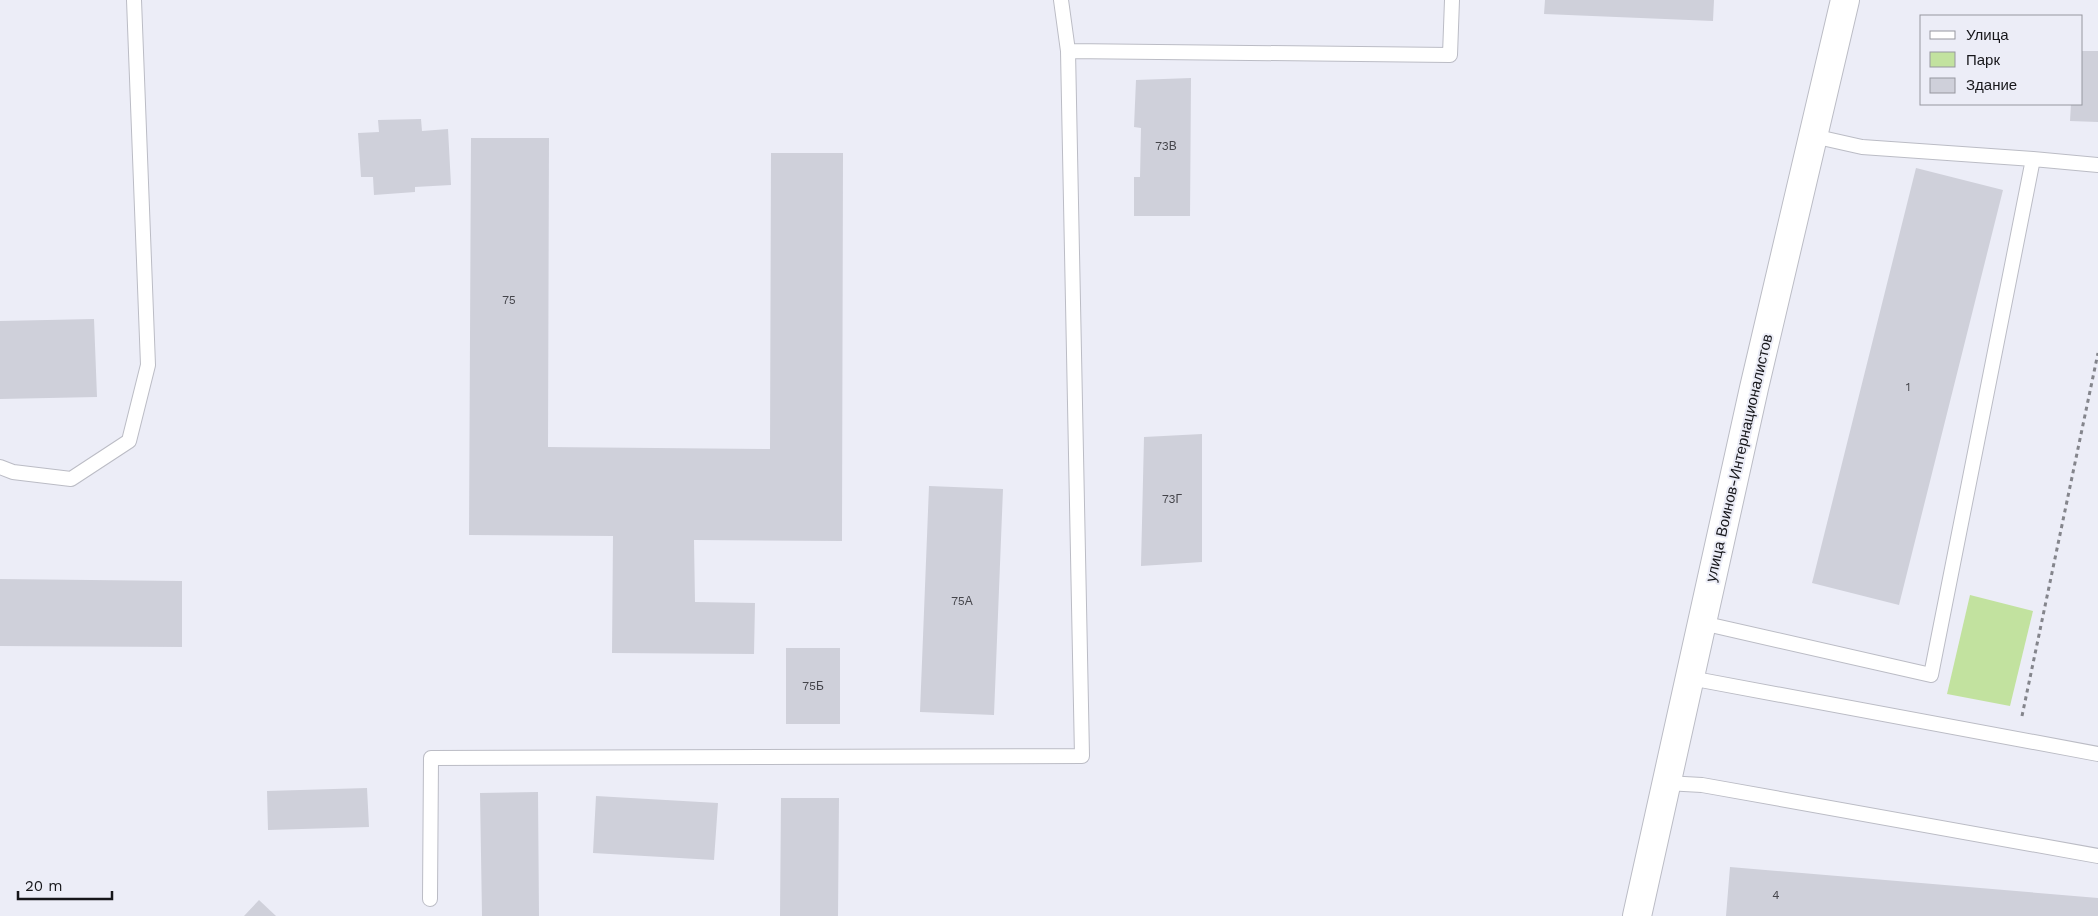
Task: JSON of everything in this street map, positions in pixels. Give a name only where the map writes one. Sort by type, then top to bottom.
[{"type":"street","name":"улица Воинов-Интернационалистов","points":[[1637,916],[1845,0]]},
{"type":"lane","points":[[0,467],[13,472],[72,479],[129,441],[148,365],[134,0]]},
{"type":"lane","points":[[430,898],[431,758],[1082,756],[1068,51],[1062,0]]},
{"type":"lane","points":[[1068,51],[1450,55],[1452,0]]},
{"type":"lane","points":[[1813,136],[1862,147],[2098,164]]},
{"type":"lane","points":[[1702,623],[1931,675],[2033,159]]},
{"type":"lane","points":[[1690,678],[2098,754]]},
{"type":"lane","points":[[1666,783],[1702,785],[2098,856]]},
{"type":"path","points":[[2017,739],[2098,353]]},
{"type":"green space","points":[[1970,595],[2033,611],[2010,706],[1947,694]]},
{"type":"building","points":[[1545,0],[1714,0],[1713,21],[1544,14]]},
{"type":"building","points":[[2083,51],[2098,51],[2098,122],[2070,121],[2071,105],[2083,105]]},
{"type":"building","points":[[1191,78],[1190,216],[1134,216],[1134,177],[1140,177],[1141,128],[1134,127],[1136,80]]},
{"type":"building","points":[[421,119],[422,131],[448,129],[451,185],[415,187],[415,192],[374,195],[373,177],[361,177],[358,133],[379,132],[378,120]]},
{"type":"building","points":[[471,138],[549,138],[548,447],[770,449],[771,153],[843,153],[842,541],[694,540],[695,602],[755,603],[754,654],[612,653],[613,536],[469,535]]},
{"type":"building","points":[[1916,168],[2003,190],[1899,605],[1812,583]]},
{"type":"building","points":[[94,319],[97,397],[0,399],[0,321]]},
{"type":"building","points":[[1202,434],[1202,562],[1141,566],[1144,437]]},
{"type":"building","points":[[929,486],[1003,489],[994,715],[920,712]]},
{"type":"building","points":[[0,579],[182,581],[182,647],[0,646]]},
{"type":"building","points":[[786,648],[840,648],[840,724],[786,724]]},
{"type":"building","points":[[367,788],[369,827],[268,830],[267,791]]},
{"type":"building","points":[[538,792],[539,916],[482,916],[480,793]]},
{"type":"building","points":[[596,796],[718,803],[714,860],[593,853]]},
{"type":"building","points":[[781,798],[839,798],[838,916],[780,916]]},
{"type":"building","points":[[1730,867],[2098,898],[2098,916],[1726,916]]},
{"type":"building","points":[[259,900],[276,916],[244,916]]}]
